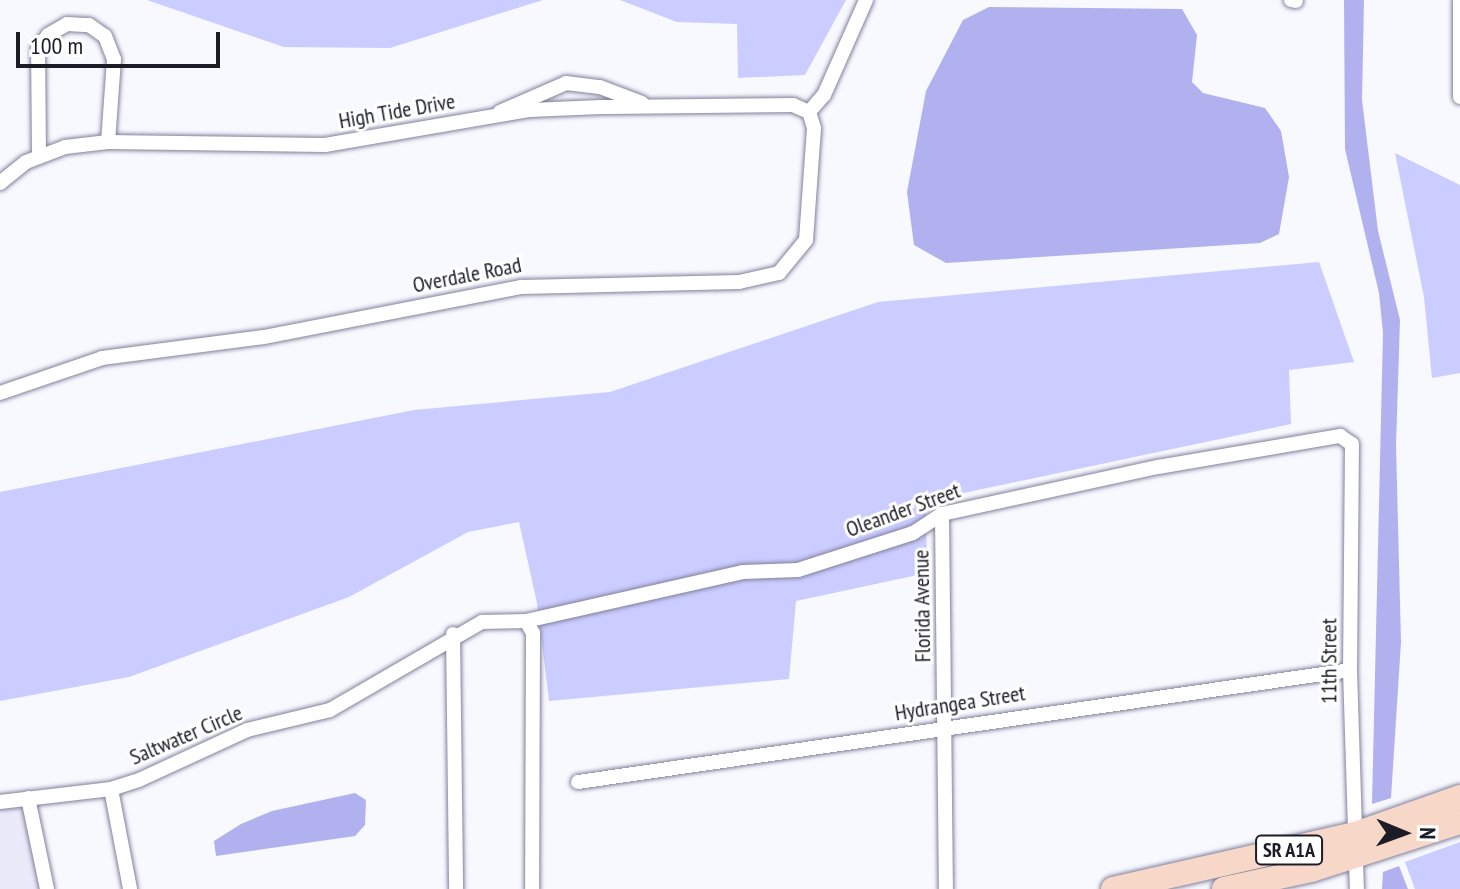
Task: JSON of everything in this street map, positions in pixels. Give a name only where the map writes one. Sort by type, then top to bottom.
[{"type":"main road","name":"SR A1A","points":[[1224,889],[1355,845],[1460,797]]},
{"type":"main road","name":"SR A1A","points":[[1113,889],[1355,845],[1460,822]]},
{"type":"street","points":[[809,112],[824,95],[866,0]]},
{"type":"street","points":[[1460,0],[1460,97]]},
{"type":"street","points":[[39,157],[38,49],[48,35],[67,24],[89,25],[105,36],[114,59],[108,142]]},
{"type":"street","points":[[494,116],[533,94],[566,83],[600,87],[649,106]]},
{"type":"street","name":"High Tide Drive","points":[[0,183],[39,157],[65,147],[108,142],[325,145],[530,110],[793,105],[809,112]]},
{"type":"street","name":"Overdale Road","points":[[0,393],[102,358],[264,337],[521,287],[739,282],[779,273],[806,240],[814,128],[809,112]]},
{"type":"street","name":"Oleander Street","points":[[526,621],[743,572],[798,570],[913,533],[942,514],[1290,442],[1343,438]]},
{"type":"street","name":"11th Street","points":[[1343,438],[1352,444],[1350,670],[1357,889]]},
{"type":"street","name":"Florida Avenue","points":[[942,514],[946,889]]},
{"type":"street","points":[[526,621],[533,633],[532,889]]},
{"type":"street","name":"Saltwater Circle","points":[[130,889],[111,789],[247,730],[330,710],[453,634],[482,622],[526,621]]},
{"type":"street","points":[[453,634],[456,889]]},
{"type":"street","points":[[425,654],[452,667]]},
{"type":"street","name":"Hydrangea Street","points":[[578,782],[1350,670]]},
{"type":"street","points":[[0,802],[111,789]]},
{"type":"street","points":[[28,798],[47,889]]},
{"type":"shaded area","points":[[147,0],[543,0],[390,48],[284,47]]},
{"type":"shaded area","points":[[620,0],[846,0],[805,75],[738,78],[737,24],[677,22]]},
{"type":"shaded area","points":[[1344,0],[1364,0],[1362,100],[1378,231],[1400,320],[1396,445],[1401,642],[1391,798],[1372,804],[1383,333],[1379,293],[1345,149]]},
{"type":"shaded area","points":[[989,7],[1182,9],[1197,35],[1192,82],[1203,93],[1265,108],[1281,131],[1289,177],[1279,234],[1260,243],[946,263],[914,245],[907,192],[926,91],[963,20]]},
{"type":"shaded area","points":[[1395,153],[1460,185],[1460,373],[1432,378],[1424,297]]},
{"type":"shaded area","points":[[1319,262],[1354,362],[1289,370],[1291,424],[926,501],[927,573],[796,601],[789,679],[549,701],[537,603],[519,522],[468,532],[349,597],[129,677],[0,701],[0,492],[414,410],[610,392],[878,302]]},
{"type":"shaded area","points":[[355,793],[366,800],[365,825],[355,836],[216,856],[214,841],[241,824],[272,811]]},
{"type":"shaded area","points":[[28,798],[47,889],[0,889],[0,802]]},
{"type":"shaded area","points":[[1460,842],[1460,889],[1415,889],[1405,862]]},
{"type":"shaded area","points":[[1399,866],[1408,889],[1382,889],[1383,872]]}]
